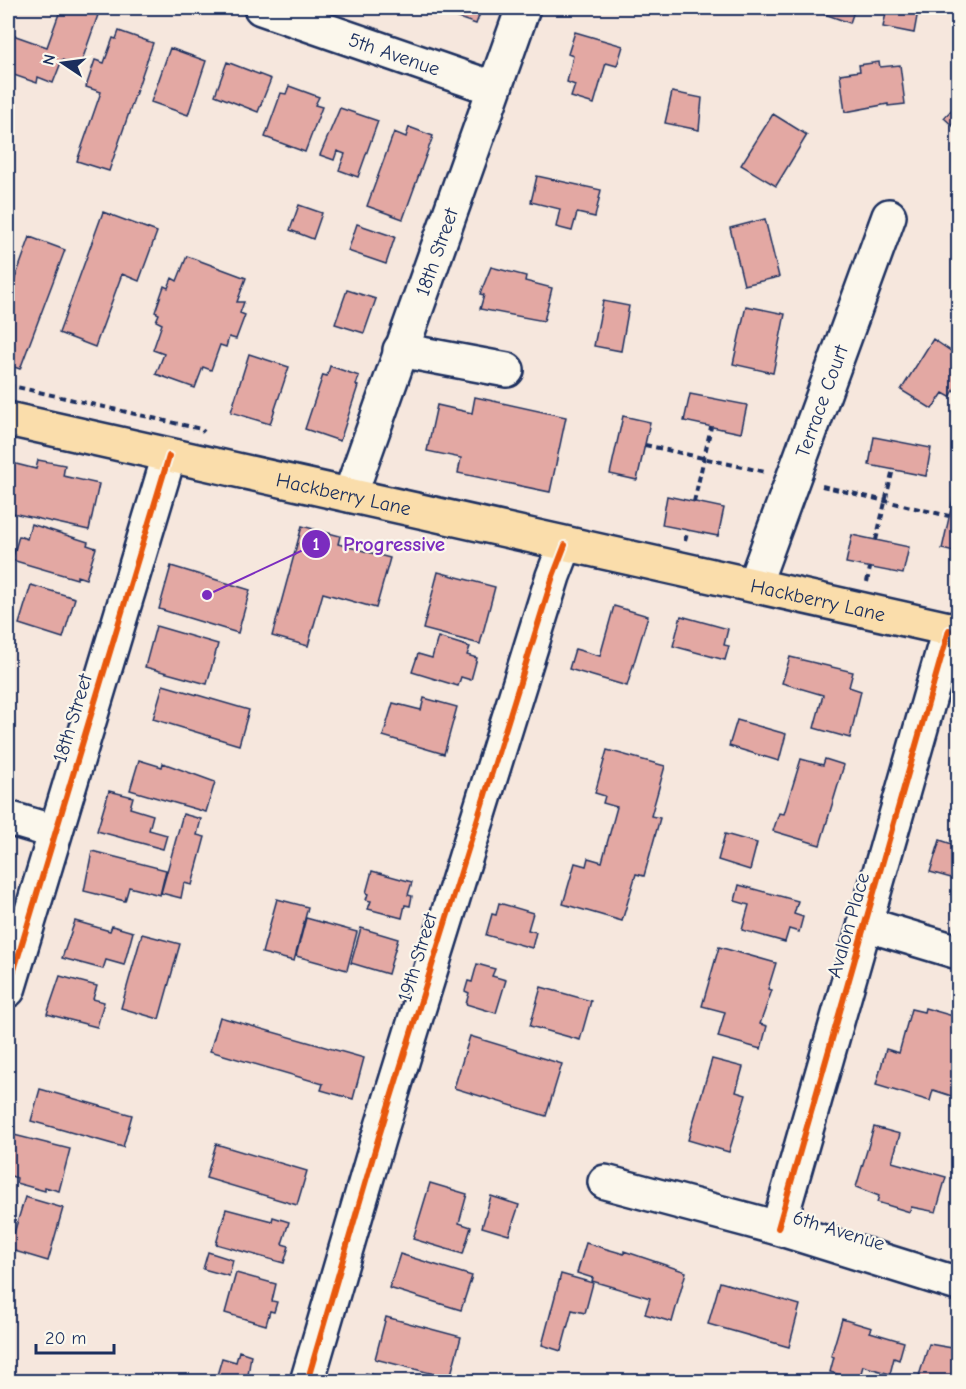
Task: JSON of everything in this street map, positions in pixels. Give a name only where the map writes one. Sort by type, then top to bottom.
[{"type":"main road","name":"Hackberry Lane","points":[[8,419],[954,631]]},
{"type":"street","name":"5th Avenue","points":[[261,8],[493,88]]},
{"type":"street","name":"18th Street","points":[[350,495],[523,8]]},
{"type":"street","name":"Terrace Court","points":[[754,585],[889,216]]},
{"type":"street","points":[[400,350],[507,370]]},
{"type":"street","name":"18th Street","points":[[8,990],[169,456]]},
{"type":"street","name":"19th Street","points":[[307,1382],[380,1131],[552,576],[564,545]]},
{"type":"street","name":"Avalon Place","points":[[778,1228],[865,924],[954,631]]},
{"type":"street","points":[[8,818],[56,832]]},
{"type":"street","points":[[865,924],[958,952]]},
{"type":"street","name":"6th Avenue","points":[[605,1182],[778,1228],[958,1284]]},
{"type":"path","points":[[694,502],[711,427]]},
{"type":"path","points":[[876,540],[893,469]]},
{"type":"path","points":[[866,587],[870,568]]},
{"type":"building","points":[[61,8],[97,8],[95,14],[98,15],[80,66],[62,60],[53,83],[38,77],[37,83],[8,73],[8,48],[13,35],[47,47]]},
{"type":"building","points":[[460,8],[482,8],[476,24],[456,17]]},
{"type":"building","points":[[820,8],[855,8],[850,23],[819,12]]},
{"type":"building","points":[[887,8],[918,11],[914,33],[883,27]]},
{"type":"building","points":[[119,31],[153,43],[109,171],[77,161],[101,92],[86,87],[95,60],[104,63],[113,38],[116,39]]},
{"type":"building","points":[[575,32],[623,46],[617,66],[606,63],[594,104],[571,97],[575,85],[567,82],[573,56],[568,54]]},
{"type":"building","points":[[170,48],[206,61],[188,115],[151,102]]},
{"type":"building","points":[[227,62],[271,79],[258,112],[215,95]]},
{"type":"building","points":[[879,62],[880,67],[900,65],[905,104],[888,106],[888,104],[845,112],[840,74],[860,71],[859,65]]},
{"type":"building","points":[[289,86],[319,97],[315,105],[322,107],[305,152],[265,137],[281,93],[286,94]]},
{"type":"building","points":[[672,92],[702,98],[699,130],[665,123]]},
{"type":"building","points":[[958,103],[958,127],[955,128],[944,118]]},
{"type":"building","points":[[340,108],[378,121],[358,177],[339,170],[345,154],[337,151],[334,160],[320,155]]},
{"type":"building","points":[[773,114],[807,135],[776,186],[741,165]]},
{"type":"building","points":[[409,127],[433,136],[403,219],[367,206],[394,132],[406,137]]},
{"type":"building","points":[[537,176],[601,190],[595,217],[577,213],[572,231],[556,227],[560,209],[531,202]]},
{"type":"building","points":[[299,205],[322,213],[313,239],[290,230]]},
{"type":"building","points":[[103,212],[157,232],[139,281],[122,274],[95,347],[59,333]]},
{"type":"building","points":[[765,219],[779,277],[744,285],[730,228]]},
{"type":"building","points":[[357,224],[395,237],[386,264],[348,251]]},
{"type":"building","points":[[30,237],[65,250],[20,369],[8,365],[8,298]]},
{"type":"building","points":[[187,256],[246,278],[237,302],[244,302],[240,313],[245,315],[236,339],[229,337],[226,347],[220,345],[211,370],[203,367],[195,388],[156,374],[164,354],[153,350],[162,324],[156,321],[159,314],[155,312],[164,286],[168,288],[172,278],[177,281]]},
{"type":"building","points":[[491,267],[526,276],[525,281],[552,288],[544,321],[480,309],[484,295],[480,294]]},
{"type":"building","points":[[347,290],[376,299],[364,333],[335,324]]},
{"type":"building","points":[[603,301],[629,306],[621,351],[594,346]]},
{"type":"building","points":[[746,306],[785,314],[773,373],[733,364]]},
{"type":"building","points":[[933,339],[958,356],[958,367],[955,373],[958,375],[958,383],[950,397],[943,393],[932,409],[901,390]]},
{"type":"building","points":[[249,354],[289,367],[270,424],[231,412]]},
{"type":"building","points":[[330,366],[359,376],[356,385],[358,386],[340,441],[305,429],[323,375],[327,376]]},
{"type":"building","points":[[690,394],[747,405],[741,433],[684,421]]},
{"type":"building","points":[[475,397],[566,417],[550,492],[458,473],[461,458],[427,451],[437,405],[472,413]]},
{"type":"building","points":[[623,416],[650,422],[637,480],[610,474]]},
{"type":"building","points":[[874,437],[931,448],[926,476],[869,465]]},
{"type":"building","points":[[38,460],[65,465],[63,476],[99,484],[89,530],[8,512],[8,462],[36,469]]},
{"type":"building","points":[[955,491],[958,492],[958,553],[942,549]]},
{"type":"building","points":[[667,496],[724,508],[718,536],[662,525]]},
{"type":"building","points":[[31,524],[88,542],[87,545],[96,548],[86,579],[77,576],[77,579],[12,560],[19,536],[27,539]]},
{"type":"building","points":[[302,526],[340,536],[338,544],[390,558],[376,608],[323,593],[308,646],[272,636]]},
{"type":"building","points":[[852,535],[909,547],[903,574],[846,563]]},
{"type":"building","points":[[171,566],[250,590],[238,633],[159,609]]},
{"type":"building","points":[[438,572],[495,587],[480,644],[423,629]]},
{"type":"building","points":[[31,585],[75,598],[63,638],[19,624]]},
{"type":"building","points":[[614,606],[648,616],[627,686],[569,669],[575,649],[600,656]]},
{"type":"building","points":[[681,616],[728,629],[724,645],[729,646],[725,660],[673,646]]},
{"type":"building","points":[[156,626],[218,644],[207,684],[145,667]]},
{"type":"building","points":[[438,637],[470,647],[467,655],[477,658],[471,680],[461,677],[458,686],[412,672],[418,654],[432,658]]},
{"type":"building","points":[[790,657],[853,672],[849,687],[861,691],[850,738],[814,728],[823,695],[782,683]]},
{"type":"building","points":[[163,685],[249,710],[239,745],[153,719]]},
{"type":"building","points":[[424,698],[457,707],[444,754],[383,736],[393,703],[421,710]]},
{"type":"building","points":[[737,720],[786,734],[779,761],[729,746]]},
{"type":"building","points":[[607,750],[665,766],[651,816],[660,818],[644,876],[636,874],[622,921],[563,904],[575,863],[586,866],[588,858],[602,862],[617,807],[603,803],[605,796],[595,793]]},
{"type":"building","points":[[801,759],[823,765],[825,759],[844,765],[820,845],[773,831],[779,813],[784,814]]},
{"type":"building","points":[[139,760],[162,767],[163,763],[215,782],[206,812],[130,790]]},
{"type":"building","points":[[109,791],[133,797],[130,808],[153,815],[149,830],[167,835],[163,849],[97,831]]},
{"type":"building","points":[[183,814],[201,819],[197,835],[205,837],[192,885],[184,883],[181,898],[161,893]]},
{"type":"building","points":[[725,834],[757,843],[750,870],[718,860]]},
{"type":"building","points":[[940,840],[958,846],[958,880],[930,872]]},
{"type":"building","points":[[92,851],[166,870],[160,895],[129,887],[125,901],[84,891]]},
{"type":"building","points":[[372,871],[412,882],[408,895],[412,896],[410,906],[405,905],[402,918],[368,909],[371,901],[366,900],[368,894],[366,893]]},
{"type":"building","points":[[739,885],[798,901],[794,914],[803,917],[799,932],[789,929],[785,942],[742,930],[749,905],[735,901]]},
{"type":"building","points":[[277,899],[308,907],[294,961],[262,953]]},
{"type":"building","points":[[499,903],[533,913],[528,930],[536,932],[532,948],[486,935],[492,914],[496,915]]},
{"type":"building","points":[[306,918],[357,932],[347,970],[296,956]]},
{"type":"building","points":[[75,921],[110,931],[112,926],[133,932],[124,965],[106,960],[103,969],[62,958]]},
{"type":"building","points":[[361,928],[398,939],[388,974],[351,963]]},
{"type":"building","points":[[142,934],[180,944],[159,1019],[121,1008]]},
{"type":"building","points":[[719,947],[776,963],[768,989],[772,990],[760,1024],[767,1026],[761,1049],[718,1037],[725,1012],[702,1006]]},
{"type":"building","points":[[477,964],[495,969],[492,976],[506,980],[496,1013],[466,1004],[469,993],[465,991],[468,981],[472,982]]},
{"type":"building","points":[[60,976],[97,986],[93,999],[104,1002],[97,1027],[47,1014]]},
{"type":"building","points":[[541,987],[591,1001],[580,1040],[530,1026]]},
{"type":"building","points":[[925,1008],[953,1016],[952,1021],[958,1022],[958,1098],[933,1090],[930,1101],[876,1085],[886,1049],[899,1053],[911,1009],[924,1012]]},
{"type":"building","points":[[220,1017],[364,1058],[353,1099],[321,1090],[323,1084],[210,1051]]},
{"type":"building","points":[[470,1036],[562,1064],[546,1116],[454,1088]]},
{"type":"building","points":[[712,1059],[743,1067],[736,1092],[746,1095],[729,1152],[688,1140]]},
{"type":"building","points":[[40,1089],[132,1115],[123,1147],[31,1121]]},
{"type":"building","points":[[874,1127],[900,1134],[892,1162],[946,1177],[936,1212],[911,1207],[910,1212],[877,1202],[879,1196],[856,1187]]},
{"type":"building","points":[[14,1135],[70,1149],[59,1191],[45,1187],[45,1191],[16,1183],[17,1178],[8,1175],[8,1161]]},
{"type":"building","points":[[216,1144],[307,1171],[297,1205],[206,1178]]},
{"type":"building","points":[[430,1183],[467,1194],[459,1223],[471,1227],[463,1254],[413,1239]]},
{"type":"building","points":[[491,1196],[519,1205],[509,1235],[482,1227]]},
{"type":"building","points":[[25,1197],[63,1208],[48,1261],[8,1249],[8,1231],[14,1233]]},
{"type":"building","points":[[226,1209],[272,1221],[273,1217],[289,1222],[282,1244],[289,1246],[284,1263],[216,1244]]},
{"type":"building","points":[[586,1243],[624,1254],[624,1251],[686,1272],[672,1322],[645,1314],[650,1298],[592,1281],[593,1278],[577,1273]]},
{"type":"building","points":[[208,1252],[233,1260],[229,1276],[203,1269]]},
{"type":"building","points":[[400,1254],[472,1276],[461,1310],[389,1288]]},
{"type":"building","points":[[236,1273],[276,1284],[272,1301],[277,1302],[274,1312],[270,1311],[266,1325],[225,1313]]},
{"type":"building","points":[[561,1274],[593,1283],[585,1313],[572,1310],[561,1351],[542,1345]]},
{"type":"building","points":[[720,1282],[800,1305],[789,1347],[708,1324]]},
{"type":"building","points":[[386,1317],[461,1337],[450,1378],[375,1359]]},
{"type":"building","points":[[842,1319],[872,1328],[870,1332],[904,1342],[899,1360],[894,1358],[890,1374],[863,1366],[859,1380],[830,1372],[834,1357],[831,1356]]},
{"type":"building","points":[[929,1344],[958,1349],[958,1382],[917,1382]]},
{"type":"building","points":[[239,1351],[251,1355],[247,1382],[215,1382],[222,1358],[236,1362]]},
{"type":"building","points":[[366,1373],[398,1382],[363,1382]]},
{"type":"cycle path","points":[[8,990],[169,456]]},
{"type":"cycle path","points":[[307,1382],[379,1136],[553,576],[565,545]]},
{"type":"cycle path","points":[[778,1228],[949,630]]},
{"type":"place","name":"Progressive","points":[[207,595]]}]
